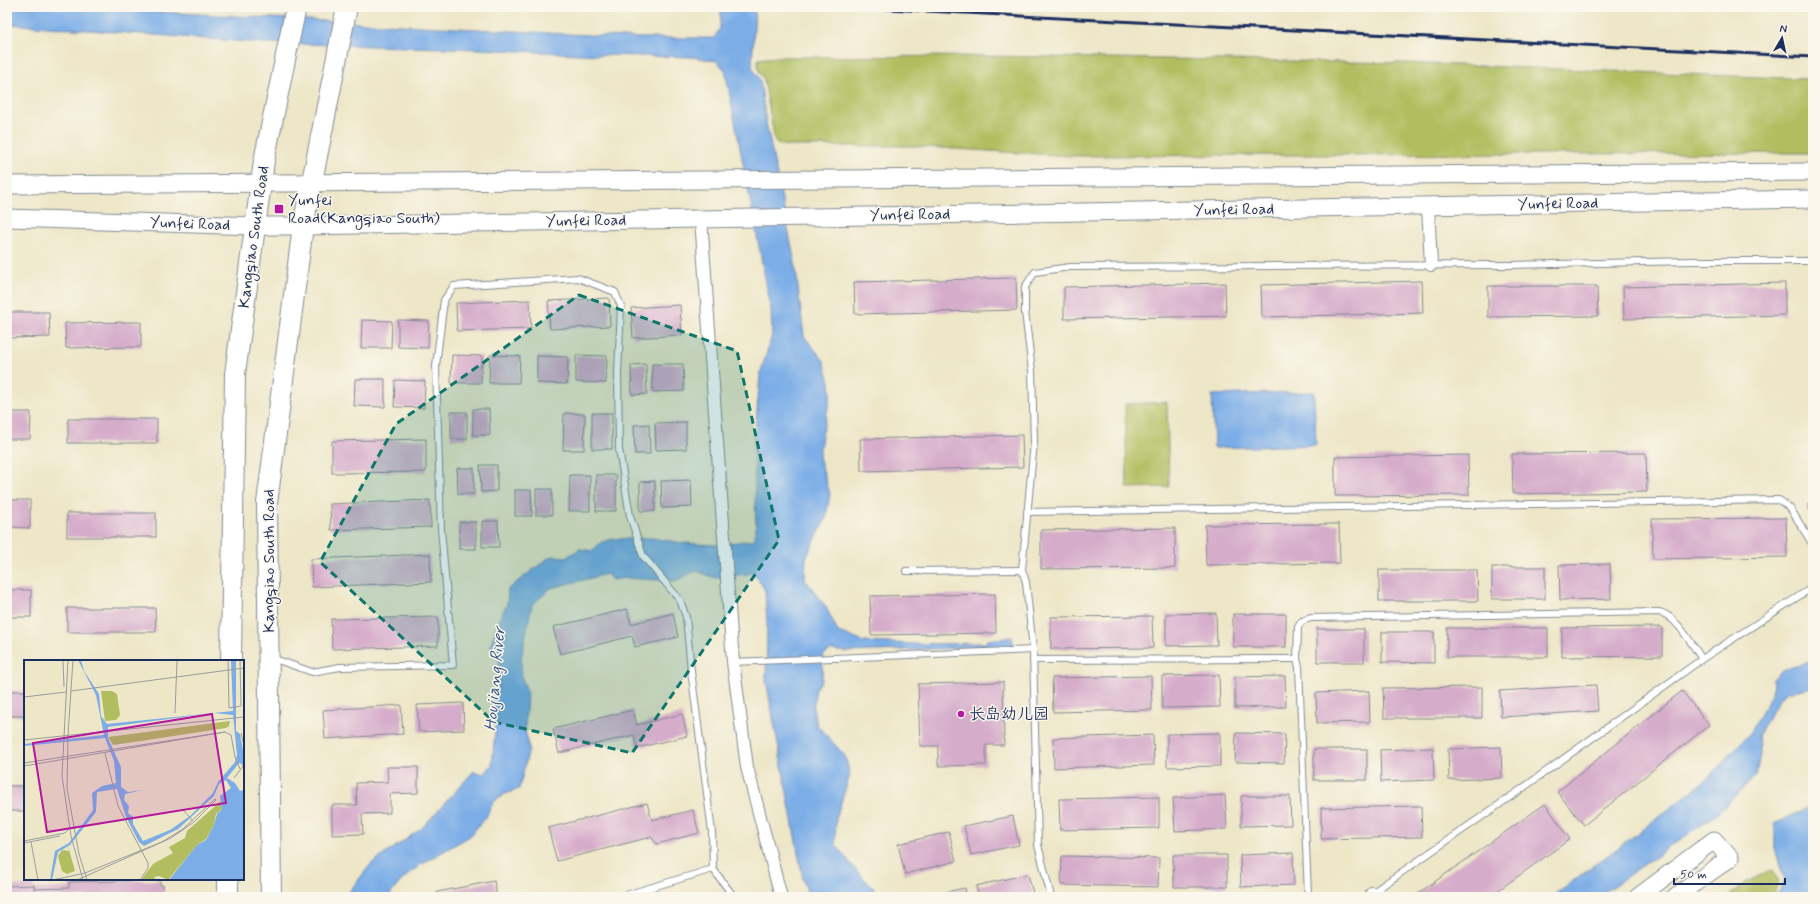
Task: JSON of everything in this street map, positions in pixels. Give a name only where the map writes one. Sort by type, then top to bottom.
[{"type":"main road","name":"Kangqiao South Road","points":[[231,660],[235,374],[264,161],[296,7]]},
{"type":"main road","name":"Kangqiao South Road","points":[[272,897],[267,503],[303,226],[347,8]]},
{"type":"main road","name":"Yunfei Road","points":[[7,185],[1813,172]]},
{"type":"main road","name":"Yunfei Road","points":[[7,218],[256,226],[303,226],[1813,199]]},
{"type":"main road","points":[[1638,897],[1714,840],[1730,858],[1675,897]]},
{"type":"main road","points":[[228,880],[228,897]]},
{"type":"street","points":[[1428,206],[1431,265]]},
{"type":"street","points":[[701,219],[733,662],[747,767],[781,897]]},
{"type":"lane","points":[[1051,897],[1038,844],[1033,650],[1026,582],[1022,570],[1034,442],[1032,371],[1025,312],[1025,287],[1035,272],[1070,267],[1510,265],[1692,261],[1813,261]]},
{"type":"lane","points":[[269,657],[312,672],[340,666],[453,665],[441,529],[436,366],[444,300],[454,286],[578,278],[616,292],[621,306],[618,373],[618,449],[630,516],[643,556],[680,600],[686,617],[691,671],[712,832],[713,869],[731,893],[732,897]]},
{"type":"lane","points":[[1027,512],[1779,500],[1790,508],[1813,545]]},
{"type":"lane","points":[[906,571],[1022,570]]},
{"type":"lane","points":[[1371,896],[1702,659],[1813,587]]},
{"type":"lane","points":[[1308,897],[1299,667],[1297,659],[1298,628],[1302,621],[1311,618],[1659,612],[1666,613],[1673,618],[1702,659]]},
{"type":"lane","points":[[733,662],[1033,650]]},
{"type":"lane","points":[[1033,660],[1297,659]]},
{"type":"lane","points":[[619,897],[713,869]]},
{"type":"highlighted area","points":[[579,295],[737,351],[779,540],[632,753],[494,722],[320,562],[396,424]]},
{"type":"green space","points":[[986,56],[1406,63],[1813,79],[1813,153],[1069,156],[908,146],[785,146],[775,142],[764,80],[758,69],[758,59],[776,57]]},
{"type":"green space","points":[[1167,402],[1169,487],[1127,488],[1125,404]]},
{"type":"green space","points":[[1773,869],[1779,882],[1772,897],[1727,897],[1747,882]]},
{"type":"water","points":[[7,7],[68,7],[643,38],[714,38],[720,28],[721,7],[755,7],[752,67],[760,80],[766,122],[795,263],[804,336],[824,361],[830,382],[831,394],[819,457],[830,494],[826,518],[806,558],[805,579],[826,607],[838,632],[863,642],[917,644],[986,643],[987,640],[1012,637],[1014,646],[846,652],[831,650],[823,655],[822,680],[816,689],[813,708],[817,725],[845,756],[850,775],[836,818],[835,844],[856,870],[876,891],[877,897],[809,897],[803,879],[766,680],[767,623],[765,590],[754,573],[716,578],[696,571],[675,581],[625,578],[612,580],[607,574],[551,588],[532,605],[521,658],[522,679],[527,690],[525,729],[529,749],[519,789],[505,794],[493,802],[486,817],[470,836],[420,865],[401,881],[388,897],[345,897],[371,864],[422,828],[474,771],[483,774],[492,765],[496,719],[494,701],[499,680],[499,656],[490,645],[502,613],[507,605],[508,589],[551,556],[567,557],[580,549],[592,551],[602,542],[614,539],[652,538],[683,543],[715,545],[754,540],[756,531],[754,445],[760,375],[772,335],[771,309],[725,70],[717,61],[692,57],[263,43],[7,24]]},
{"type":"water","points":[[1314,392],[1316,445],[1214,448],[1212,395]]},
{"type":"water","points":[[1813,661],[1813,687],[1787,692],[1780,698],[1758,736],[1760,754],[1756,776],[1716,815],[1597,897],[1551,897],[1704,782],[1751,732],[1772,694],[1773,679],[1782,670]]},
{"type":"water","points":[[1813,805],[1813,897],[1776,897],[1785,881],[1775,849],[1775,824]]},
{"type":"building","points":[[1016,278],[1017,310],[855,314],[854,282]]},
{"type":"building","points":[[1422,281],[1423,313],[1262,317],[1261,285]]},
{"type":"building","points":[[1225,283],[1226,316],[1064,319],[1064,287]]},
{"type":"building","points":[[1785,283],[1785,315],[1624,319],[1623,287]]},
{"type":"building","points":[[1488,286],[1597,286],[1598,316],[1488,317]]},
{"type":"building","points":[[609,298],[610,326],[550,329],[548,301]]},
{"type":"building","points":[[530,300],[531,329],[457,331],[456,303]]},
{"type":"building","points":[[680,305],[682,335],[633,338],[631,308]]},
{"type":"building","points":[[7,312],[49,312],[50,337],[7,338]]},
{"type":"building","points":[[362,320],[392,321],[391,348],[361,348]]},
{"type":"building","points":[[398,320],[429,321],[428,348],[398,347]]},
{"type":"building","points":[[141,322],[141,347],[66,348],[65,323]]},
{"type":"building","points":[[452,355],[482,356],[481,383],[451,383]]},
{"type":"building","points":[[490,355],[520,356],[519,383],[489,383]]},
{"type":"building","points":[[576,355],[607,356],[606,383],[576,382]]},
{"type":"building","points":[[537,356],[568,357],[567,384],[537,383]]},
{"type":"building","points":[[646,364],[647,394],[632,395],[631,365]]},
{"type":"building","points":[[652,364],[683,364],[684,391],[653,392]]},
{"type":"building","points":[[355,379],[385,379],[385,407],[354,406]]},
{"type":"building","points":[[395,380],[425,381],[424,408],[394,407]]},
{"type":"building","points":[[473,409],[489,409],[490,435],[473,435]]},
{"type":"building","points":[[7,412],[31,412],[30,439],[7,439]]},
{"type":"building","points":[[451,412],[467,412],[467,439],[451,439]]},
{"type":"building","points":[[564,413],[585,414],[584,450],[563,450]]},
{"type":"building","points":[[592,413],[612,413],[612,449],[592,449]]},
{"type":"building","points":[[68,419],[157,419],[157,443],[68,443]]},
{"type":"building","points":[[686,422],[686,449],[656,450],[655,423]]},
{"type":"building","points":[[649,424],[650,454],[635,454],[634,425]]},
{"type":"building","points":[[1022,435],[1023,467],[861,471],[860,439]]},
{"type":"building","points":[[426,439],[426,472],[332,473],[332,441]]},
{"type":"building","points":[[1646,453],[1647,492],[1513,494],[1512,454]]},
{"type":"building","points":[[1468,455],[1469,495],[1335,496],[1335,457]]},
{"type":"building","points":[[480,465],[497,465],[497,491],[481,492]]},
{"type":"building","points":[[457,468],[474,468],[474,494],[458,494]]},
{"type":"building","points":[[570,475],[590,475],[590,511],[569,511]]},
{"type":"building","points":[[596,475],[616,475],[616,511],[596,511]]},
{"type":"building","points":[[691,480],[692,507],[662,508],[661,481]]},
{"type":"building","points":[[655,481],[655,511],[640,511],[640,482]]},
{"type":"building","points":[[536,489],[552,489],[552,515],[536,515]]},
{"type":"building","points":[[515,490],[531,490],[532,516],[515,516]]},
{"type":"building","points":[[7,500],[30,500],[30,528],[7,527]]},
{"type":"building","points":[[430,500],[431,527],[331,530],[330,504]]},
{"type":"building","points":[[1813,502],[1813,515],[1807,506]]},
{"type":"building","points":[[67,513],[156,513],[156,537],[67,537]]},
{"type":"building","points":[[1786,518],[1787,557],[1653,559],[1652,519]]},
{"type":"building","points":[[482,521],[498,521],[499,547],[482,547]]},
{"type":"building","points":[[459,522],[476,522],[476,549],[459,549]]},
{"type":"building","points":[[1339,524],[1340,563],[1206,565],[1205,525]]},
{"type":"building","points":[[1175,528],[1175,568],[1041,569],[1041,530]]},
{"type":"building","points":[[430,554],[431,582],[312,587],[311,559]]},
{"type":"building","points":[[1610,564],[1611,599],[1560,600],[1559,565]]},
{"type":"building","points":[[1492,567],[1545,567],[1545,599],[1492,599]]},
{"type":"building","points":[[1379,570],[1477,570],[1478,601],[1379,601]]},
{"type":"building","points":[[7,590],[31,590],[31,617],[7,617]]},
{"type":"building","points":[[995,594],[996,633],[871,635],[870,596]]},
{"type":"building","points":[[67,608],[155,608],[156,632],[67,632]]},
{"type":"building","points":[[627,609],[631,624],[673,613],[678,637],[635,647],[632,636],[560,654],[553,627]]},
{"type":"building","points":[[1216,613],[1217,645],[1166,646],[1166,614]]},
{"type":"building","points":[[1233,614],[1286,614],[1286,647],[1233,647]]},
{"type":"building","points":[[1152,616],[1153,648],[1051,649],[1051,617]]},
{"type":"building","points":[[438,617],[438,646],[332,649],[331,619]]},
{"type":"building","points":[[1662,627],[1662,656],[1562,657],[1562,628]]},
{"type":"building","points":[[1447,628],[1548,628],[1548,657],[1447,657]]},
{"type":"building","points":[[1317,629],[1364,629],[1364,662],[1317,662]]},
{"type":"building","points":[[1382,632],[1434,632],[1434,663],[1382,662]]},
{"type":"building","points":[[1219,675],[1220,707],[1162,708],[1162,676]]},
{"type":"building","points":[[1151,676],[1152,710],[1053,712],[1052,678]]},
{"type":"building","points":[[1285,676],[1286,707],[1235,708],[1235,677]]},
{"type":"building","name":"长岛幼儿园","points":[[1003,682],[1004,745],[986,745],[986,765],[938,766],[938,746],[920,746],[918,684]]},
{"type":"building","points":[[1596,685],[1598,711],[1501,717],[1500,691]]},
{"type":"building","points":[[1482,687],[1482,718],[1384,718],[1383,688]]},
{"type":"building","points":[[7,691],[24,691],[24,716],[7,716]]},
{"type":"building","points":[[1369,691],[1370,722],[1317,723],[1316,693]]},
{"type":"building","points":[[1682,691],[1709,725],[1584,825],[1557,792]]},
{"type":"building","points":[[463,703],[464,730],[419,732],[417,705]]},
{"type":"building","points":[[401,705],[403,734],[325,739],[323,710]]},
{"type":"building","points":[[633,710],[637,725],[682,714],[687,736],[637,748],[634,735],[559,753],[553,729]]},
{"type":"building","points":[[1220,733],[1220,766],[1167,767],[1167,734]]},
{"type":"building","points":[[1236,733],[1285,734],[1284,763],[1235,762]]},
{"type":"building","points":[[1153,735],[1154,765],[1054,768],[1053,738]]},
{"type":"building","points":[[1501,747],[1502,778],[1449,780],[1448,749]]},
{"type":"building","points":[[1433,748],[1434,780],[1381,782],[1380,750]]},
{"type":"building","points":[[1314,749],[1367,749],[1367,780],[1314,780]]},
{"type":"building","points":[[387,767],[418,767],[418,793],[390,794],[390,813],[362,814],[363,834],[332,835],[332,805],[357,805],[356,783],[388,782]]},
{"type":"building","points":[[7,786],[24,786],[24,811],[7,811]]},
{"type":"building","points":[[1225,795],[1227,829],[1175,831],[1173,798]]},
{"type":"building","points":[[1241,796],[1290,796],[1291,825],[1241,826]]},
{"type":"building","points":[[1159,797],[1159,828],[1060,830],[1059,799]]},
{"type":"building","points":[[647,803],[652,820],[693,810],[699,833],[657,844],[651,837],[557,861],[548,828]]},
{"type":"building","points":[[1545,804],[1570,839],[1489,897],[1413,897]]},
{"type":"building","points":[[1421,806],[1422,837],[1321,839],[1321,808]]},
{"type":"building","points":[[1013,816],[1019,845],[971,855],[964,826]]},
{"type":"building","points":[[949,832],[956,861],[905,874],[898,844]]},
{"type":"building","points":[[1293,853],[1294,885],[1241,887],[1240,855]]},
{"type":"building","points":[[1173,855],[1227,855],[1227,887],[1174,887]]},
{"type":"building","points":[[1062,856],[1159,858],[1158,887],[1061,885]]},
{"type":"building","points":[[1028,874],[1034,897],[979,897],[976,886]]},
{"type":"building","points":[[160,880],[160,885],[163,885],[164,897],[7,897],[7,886],[34,885],[34,889],[69,888],[69,882]]},
{"type":"building","points":[[494,881],[497,897],[438,897],[437,892]]},
{"type":"building","points":[[965,888],[967,897],[925,897],[925,896]]},
{"type":"railway","points":[[849,7],[1813,57]]},
{"type":"place","name":"Yunfei Road(Kangqiao South)","points":[[279,209]]},
{"type":"place","name":"长岛幼儿园","points":[[961,714]]},
{"type":"water label","name":"Houjiang River","points":[[495,679]]}]
